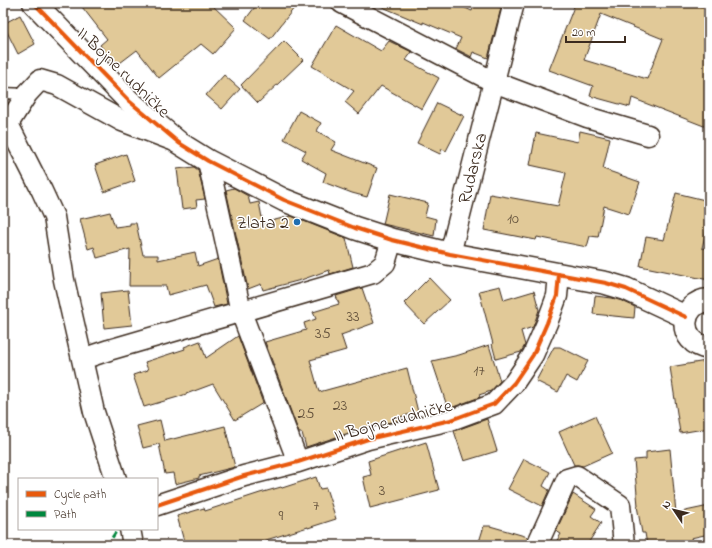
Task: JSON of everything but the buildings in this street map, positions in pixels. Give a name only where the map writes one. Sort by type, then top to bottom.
[{"type":"street","name":"II Bojne rudničke","points":[[34,3],[129,101],[179,143]]},
{"type":"street","points":[[342,3],[494,82],[586,117],[648,135]]},
{"type":"street","name":"Rudarska","points":[[450,254],[514,3]]},
{"type":"street","name":"II Bojne rudničke","points":[[116,478],[94,412],[64,280],[54,217],[42,190],[6,125],[27,94],[40,80],[57,85],[122,121],[179,143]]},
{"type":"street","points":[[179,143],[208,161],[284,200],[355,228],[392,240],[450,254],[606,283],[626,289],[686,317]]},
{"type":"street","points":[[208,161],[241,312],[298,462]]},
{"type":"street","points":[[82,359],[373,273],[385,263],[392,240]]},
{"type":"street","name":"II Bojne rudničke","points":[[158,505],[244,476],[298,462],[368,439],[451,420],[494,404],[514,383],[533,355],[557,296],[559,274]]},
{"type":"street","points":[[709,300],[697,303],[686,317],[686,329],[689,336],[694,342],[709,348]]},
{"type":"street","points":[[537,545],[567,479],[576,476],[620,505],[624,545]]},
{"type":"street","points":[[130,530],[133,545]]},
{"type":"lane","points":[[3,93],[27,94]]},
{"type":"marked path","points":[[107,545],[117,530]]},
{"type":"cycle path","points":[[34,3],[129,101],[179,143],[208,161],[284,200],[355,228],[392,240],[450,254],[606,283],[626,289],[686,317]]},
{"type":"cycle path","points":[[158,505],[244,476],[298,462],[368,439],[451,420],[494,404],[514,383],[533,355],[557,296],[559,274]]},
{"type":"place","name":"Zlata 2","points":[[297,222]]}]
